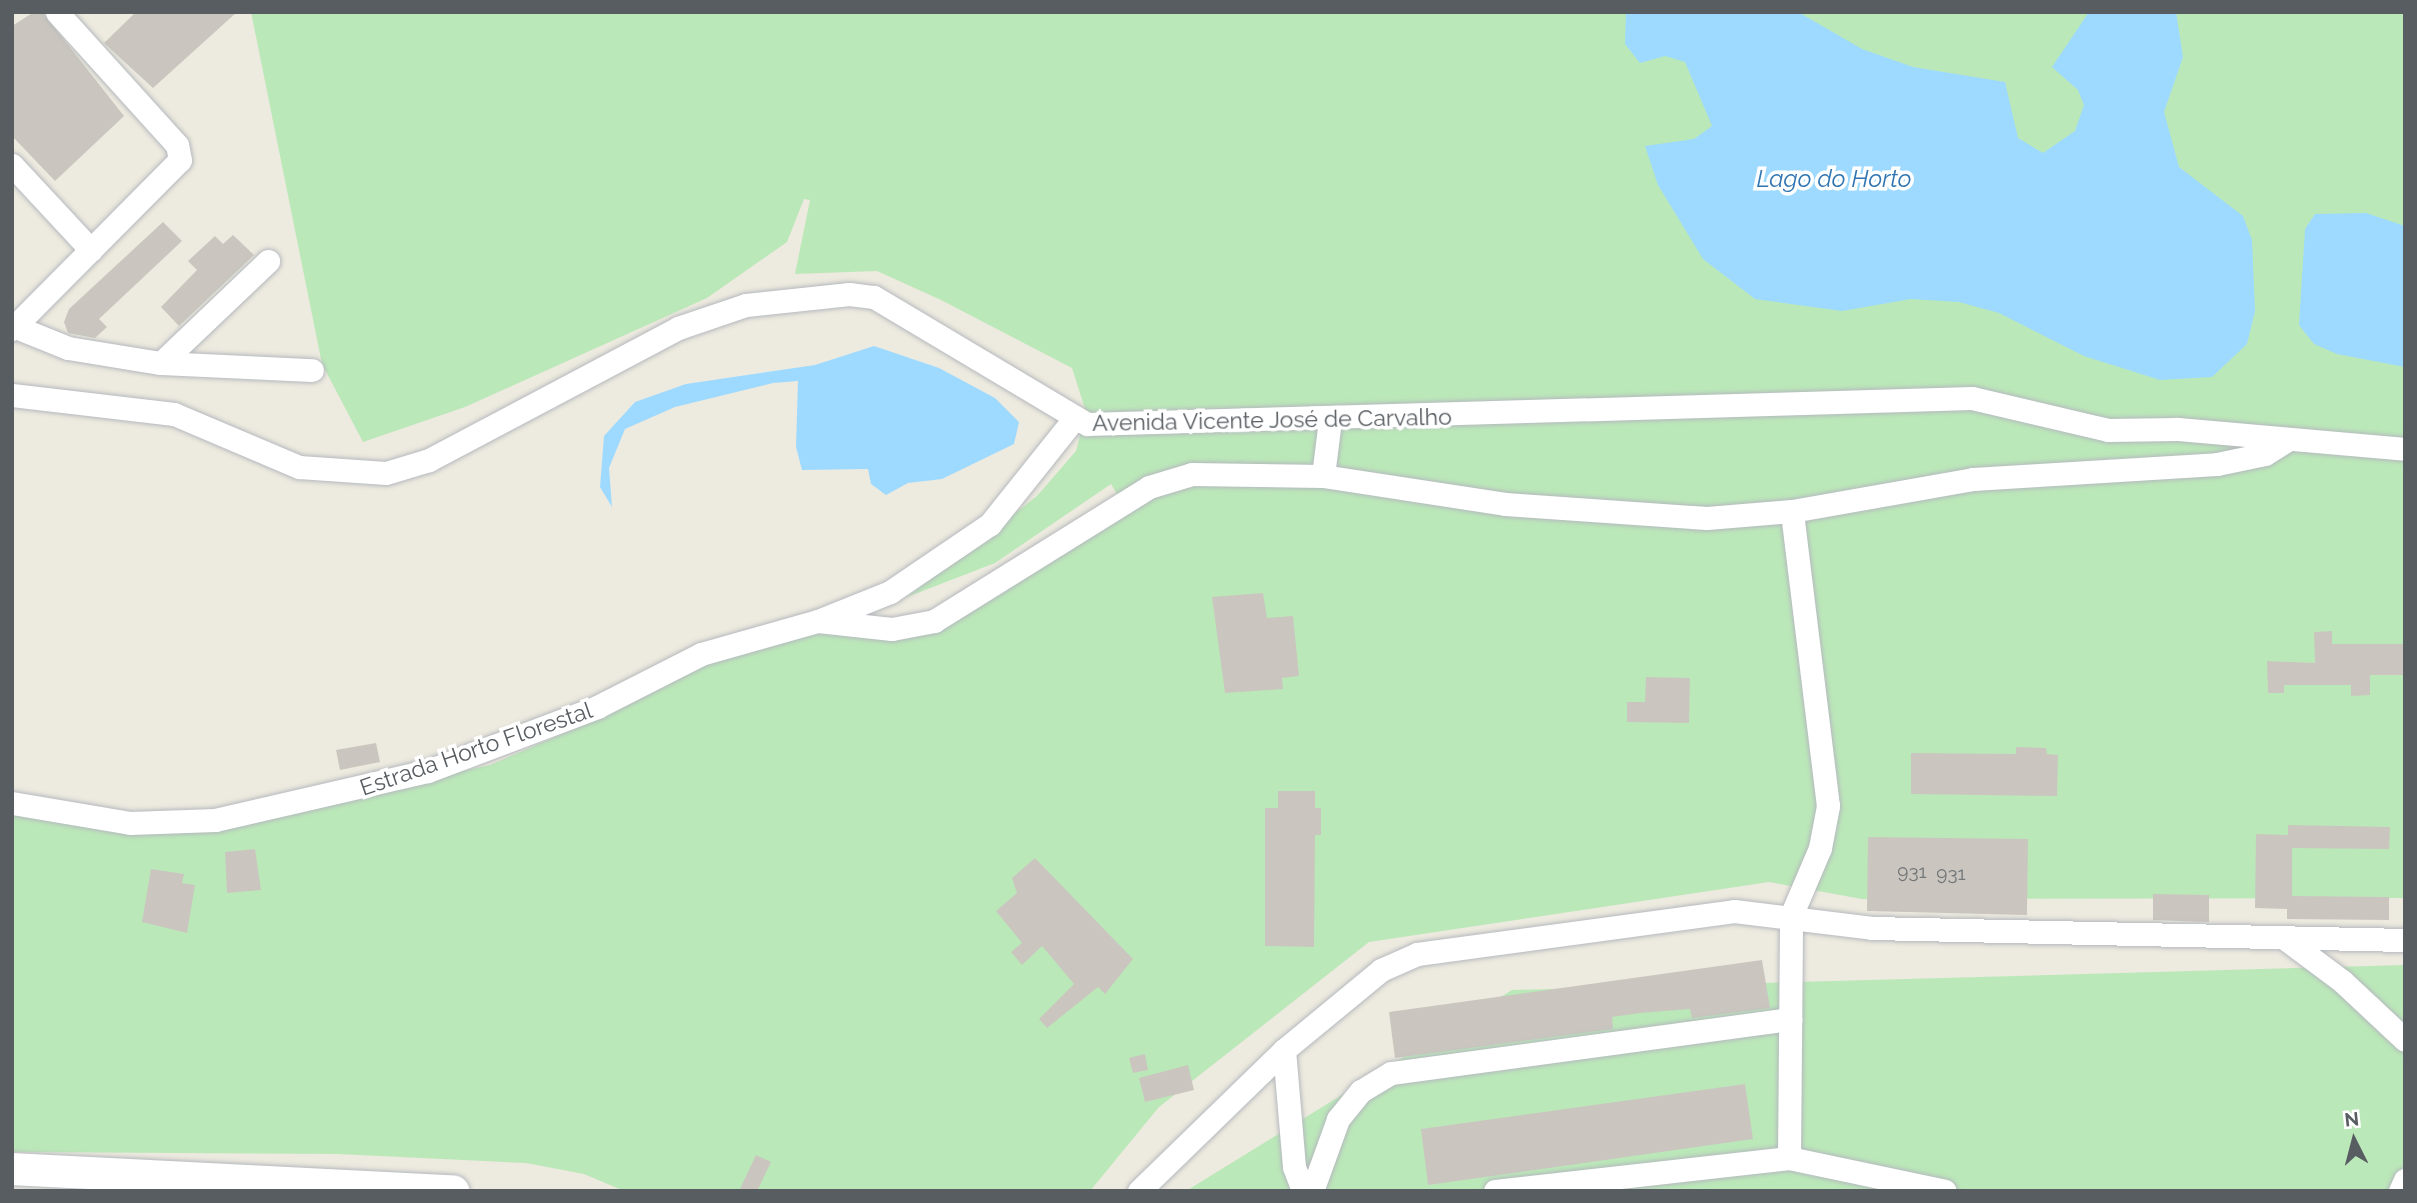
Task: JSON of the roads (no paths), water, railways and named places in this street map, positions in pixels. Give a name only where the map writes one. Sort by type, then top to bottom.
[{"type":"main road","points":[[12,1169],[453,1191]]},
{"type":"street","points":[[57,12],[177,145],[176,168],[14,328],[68,348],[161,363],[312,370]]},
{"type":"street","points":[[12,165],[91,250]]},
{"type":"street","points":[[161,363],[268,261]]},
{"type":"street","name":"Avenida Vicente José de Carvalho","points":[[12,396],[174,414],[299,467],[386,473],[429,460],[678,328],[746,305],[849,294],[874,297],[1073,420],[1109,426],[1972,398],[2108,430],[2178,429],[2405,449]]},
{"type":"street","points":[[810,623],[940,564],[1024,489],[1073,420]]},
{"type":"street","points":[[1323,476],[1330,420]]},
{"type":"street","points":[[810,623],[892,629],[934,621],[1149,487],[1192,474],[1323,476],[1603,514],[1707,518],[1792,511],[1973,479],[2217,464],[2265,454],[2289,440]]},
{"type":"street","points":[[1789,1158],[1791,916],[1820,848],[1828,806],[1792,511]]},
{"type":"street","name":"Estrada Horto Florestal","points":[[12,803],[130,823],[279,810],[428,771],[597,707],[694,657],[810,623]]},
{"type":"street","points":[[1139,1191],[1284,1050],[1381,970],[1417,954],[1734,911],[1872,928],[2405,940]]},
{"type":"street","points":[[2283,937],[2342,981],[2405,1040]]},
{"type":"street","points":[[1312,1191],[1338,1119],[1361,1091],[1391,1073],[1790,1019]]},
{"type":"street","points":[[1284,1050],[1294,1167],[1303,1191]]},
{"type":"street","points":[[1495,1191],[1551,1188],[1789,1158],[1945,1191]]},
{"type":"street","points":[[2400,1191],[2405,1180]]},
{"type":"water","name":"Lago do Horto","points":[[1626,12],[1798,12],[1862,49],[1913,67],[2005,82],[2018,138],[2043,153],[2075,131],[2084,105],[2078,90],[2052,67],[2089,12],[2176,12],[2183,57],[2164,112],[2179,167],[2243,216],[2252,240],[2255,311],[2247,344],[2212,377],[2160,380],[2084,356],[1999,313],[1959,302],[1911,299],[1842,311],[1755,299],[1703,259],[1658,185],[1645,146],[1694,139],[1712,126],[1685,62],[1665,56],[1640,63],[1625,44]]},
{"type":"water","points":[[2366,213],[2405,226],[2405,367],[2337,354],[2314,344],[2299,325],[2305,229],[2315,214]]},
{"type":"water","points":[[874,346],[939,368],[995,398],[1019,422],[1014,444],[942,479],[908,483],[886,495],[871,484],[868,469],[802,470],[796,447],[798,381],[773,383],[675,407],[625,429],[609,468],[612,507],[600,487],[604,436],[635,402],[686,384],[815,365]]}]
